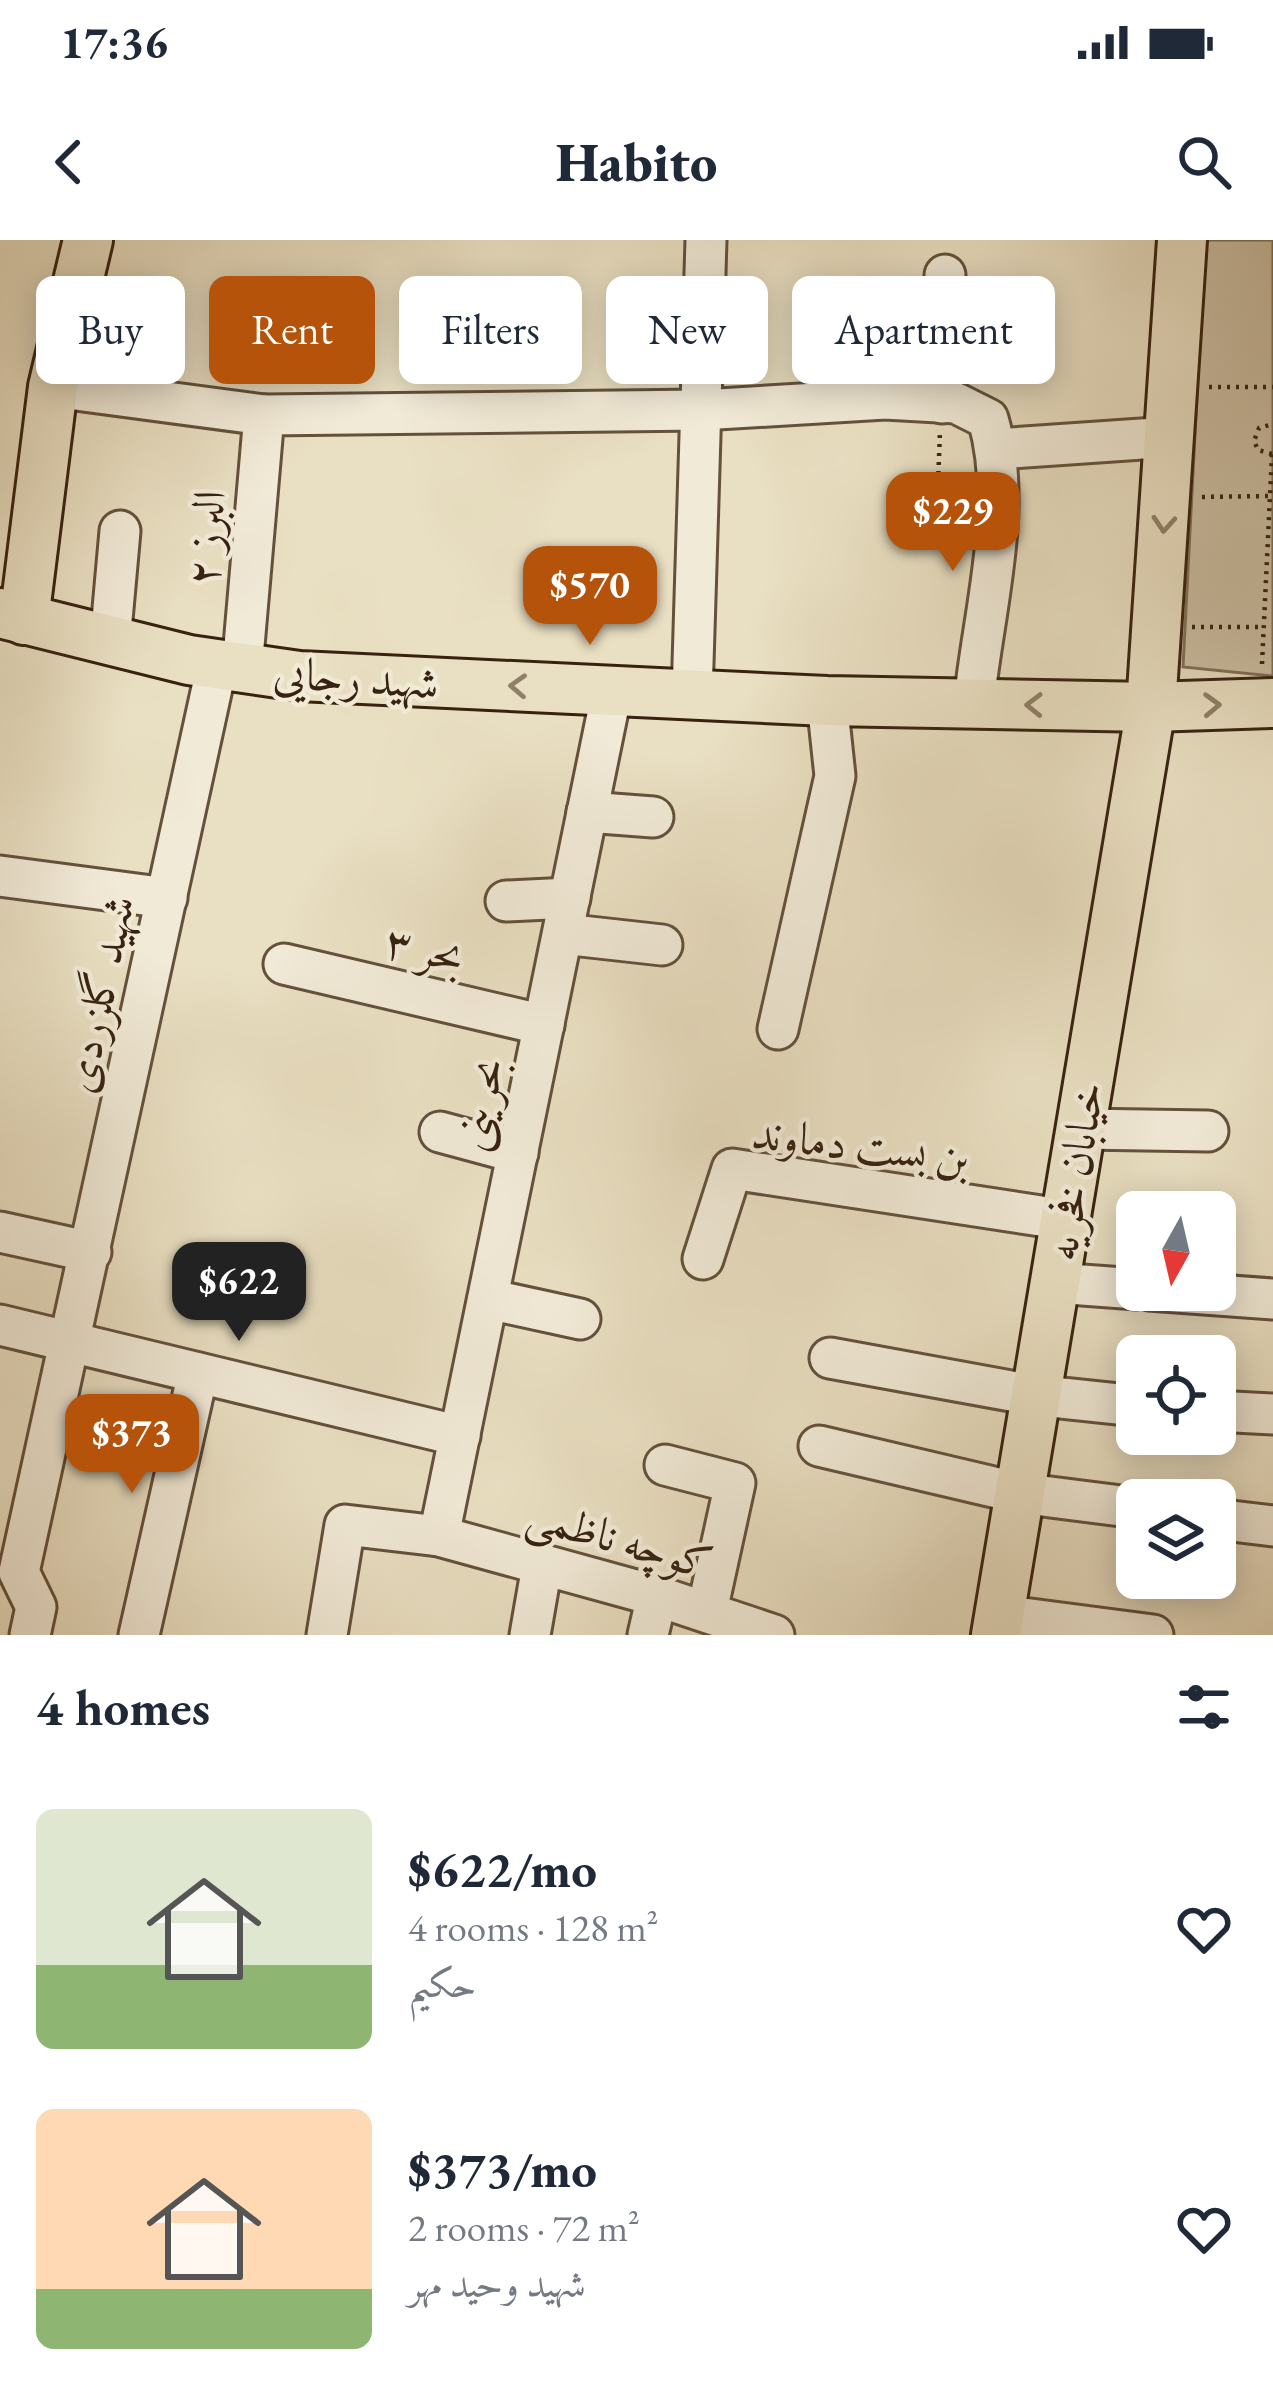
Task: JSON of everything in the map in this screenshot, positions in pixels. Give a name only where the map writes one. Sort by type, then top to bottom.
[{"type":"main road","points":[[12,616],[52,387],[88,240]]},
{"type":"main road","name":"خیابان فخریه","points":[[997,1625],[1151,707],[1182,240]]},
{"type":"main road","name":"شهید رجایی","points":[[12,616],[230,667],[827,701],[1151,707],[1267,703]]},
{"type":"street","points":[[692,696],[706,240]]},
{"type":"street","points":[[942,403],[945,275]]},
{"type":"street","points":[[52,387],[264,415],[700,410],[885,398],[956,403],[988,419],[996,449],[994,553],[974,704]]},
{"type":"street","name":"البرز ۲","points":[[230,667],[264,415]]},
{"type":"street","points":[[996,449],[1171,437]]},
{"type":"street","points":[[110,642],[119,531]]},
{"type":"street","name":"شهید گلزردی","points":[[30,1635],[36,1607],[19,1572],[167,898],[230,667]]},
{"type":"street","name":"بحرینی","points":[[439,1536],[612,692]]},
{"type":"street","points":[[778,1029],[835,776],[827,701]]},
{"type":"street","points":[[587,812],[653,817]]},
{"type":"street","points":[[0,876],[167,898]]},
{"type":"street","points":[[506,902],[662,945]]},
{"type":"street","name":"بحر ۳","points":[[284,964],[544,1025]]},
{"type":"street","points":[[1081,1129],[1208,1131]]},
{"type":"street","points":[[440,1132],[518,1153]]},
{"type":"street","name":"بن بست دماوند","points":[[703,1259],[732,1169],[1067,1220]]},
{"type":"street","points":[[0,1232],[91,1252]]},
{"type":"street","points":[[1055,1283],[1116,1287]]},
{"type":"street","points":[[1236,1296],[1273,1299]]},
{"type":"street","points":[[488,1299],[580,1319]]},
{"type":"street","points":[[0,1325],[460,1436]]},
{"type":"street","points":[[830,1358],[1033,1395],[1116,1404]]},
{"type":"street","points":[[139,1635],[199,1373]]},
{"type":"street","points":[[1236,1412],[1273,1414]]},
{"type":"street","points":[[819,1446],[1019,1493],[1116,1505]]},
{"type":"street","points":[[665,1465],[735,1483],[707,1611]]},
{"type":"street","points":[[1236,1522],[1273,1526]]},
{"type":"street","name":"کوچه ناظمی","points":[[327,1635],[346,1526],[439,1536],[657,1596],[774,1635]]},
{"type":"street","points":[[530,1635],[542,1566]]},
{"type":"street","points":[[648,1635],[657,1596]]},
{"type":"street","points":[[997,1625],[1153,1635]]},
{"type":"path","points":[[1174,387],[1273,387]]},
{"type":"path","points":[[938,483],[942,403]]},
{"type":"path","points":[[1267,703],[1264,584],[1273,454],[1258,450],[1254,441],[1259,428],[1273,424]]},
{"type":"path","points":[[1166,497],[1270,496]]},
{"type":"path","points":[[1264,584],[1273,584]]},
{"type":"path","points":[[1156,627],[1263,627]]},
{"type":"shaded area","points":[[1205,240],[1273,240],[1273,676],[1183,667]]}]
